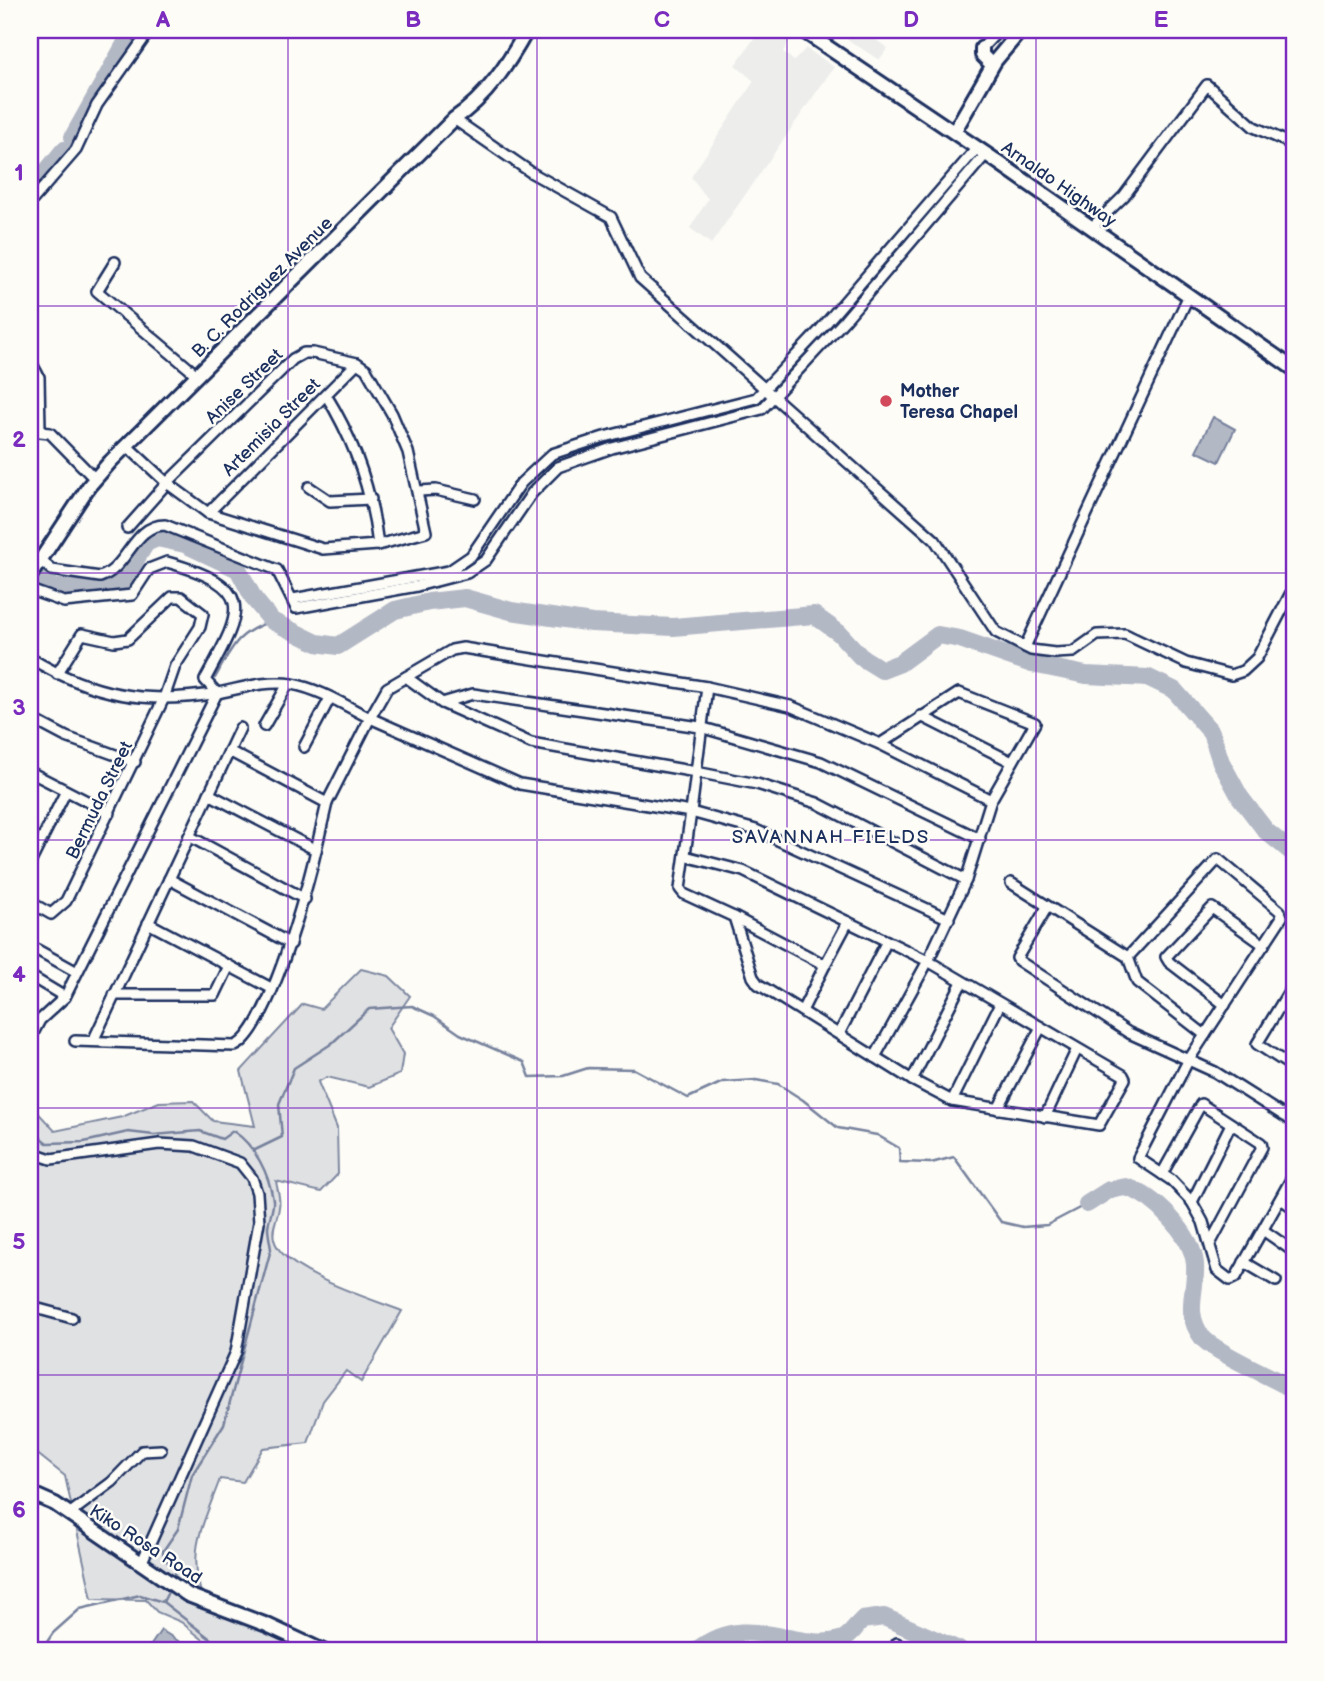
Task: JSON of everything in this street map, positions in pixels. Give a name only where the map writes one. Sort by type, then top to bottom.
[{"type":"street","points":[[30,203],[76,150],[97,105],[150,30]]},
{"type":"street","name":"B. C. Rodriguez Avenue","points":[[30,576],[95,479],[126,444],[198,376],[454,120],[472,107],[492,85],[527,30]]},
{"type":"street","name":"Arnaldo Highway","points":[[802,30],[982,151],[1294,369]]},
{"type":"street","points":[[992,65],[982,55],[982,48],[999,30]]},
{"type":"street","points":[[954,132],[992,65],[1021,30]]},
{"type":"street","points":[[1091,228],[1124,196],[1207,85],[1254,127],[1294,145]]},
{"type":"street","points":[[454,120],[532,173],[611,217],[640,278],[935,540],[996,632],[1025,647],[1055,653],[1073,652],[1097,635],[1125,634],[1186,663],[1231,675],[1243,671],[1257,658],[1294,587]]},
{"type":"street","points":[[294,604],[449,570],[471,556],[521,484],[552,454],[604,437],[756,398],[982,151]]},
{"type":"street","points":[[294,604],[417,586],[467,573],[486,559],[532,493],[558,467],[612,448],[762,408],[844,321],[982,151]]},
{"type":"street","points":[[114,261],[97,291],[198,376]]},
{"type":"street","points":[[1025,647],[1189,295]]},
{"type":"street","name":"Anise Street","points":[[127,528],[167,483],[299,355],[309,352],[358,363]]},
{"type":"street","points":[[30,360],[39,377],[35,430],[56,438],[95,479]]},
{"type":"street","points":[[126,444],[167,483],[208,513],[323,549],[379,545],[426,532],[419,491],[408,452],[392,414],[366,369],[358,363]]},
{"type":"street","name":"Artemisia Street","points":[[208,513],[358,363]]},
{"type":"street","points":[[326,395],[351,440],[371,499],[379,545]]},
{"type":"street","points":[[309,487],[330,501],[371,499]]},
{"type":"street","points":[[419,491],[436,490],[475,499]]},
{"type":"street","points":[[39,561],[52,570],[100,577],[117,567],[147,529],[165,525],[277,570],[294,604]]},
{"type":"street","points":[[30,590],[55,601],[132,595],[138,590],[149,569],[167,562],[210,580],[234,599],[237,612],[235,625],[205,680],[217,693]]},
{"type":"street","name":"Bermuda Street","points":[[30,902],[46,912],[57,912],[73,890],[135,762],[164,698],[175,666],[203,618],[200,611],[176,596],[167,599],[128,639],[114,641],[82,634],[57,674]]},
{"type":"street","points":[[75,1041],[94,1039],[235,1046],[247,1036],[291,943],[305,899],[327,803],[370,718],[387,688],[452,650],[463,648],[707,687],[790,706],[880,744],[991,800]]},
{"type":"street","points":[[30,658],[57,674],[108,694],[127,698],[164,698],[288,684],[330,698],[520,784],[691,812],[756,830],[949,919]]},
{"type":"street","points":[[406,677],[442,704],[531,743],[757,784],[817,803],[966,880]]},
{"type":"street","points":[[264,726],[288,684]]},
{"type":"street","points":[[707,687],[680,888],[684,894],[825,965]]},
{"type":"street","points":[[30,1039],[40,1020],[65,997],[217,693]]},
{"type":"street","points":[[875,1056],[949,919],[966,880],[991,800],[1035,723],[958,693],[880,744]]},
{"type":"street","points":[[442,704],[473,694],[700,727],[821,762],[980,839]]},
{"type":"street","points":[[304,747],[330,698]]},
{"type":"street","points":[[921,716],[1012,762]]},
{"type":"street","points":[[30,718],[66,737],[135,762]]},
{"type":"street","points":[[94,1039],[240,728]]},
{"type":"street","points":[[229,751],[327,803]]},
{"type":"street","points":[[30,772],[110,813]]},
{"type":"street","points":[[30,863],[33,846],[66,791]]},
{"type":"street","points":[[209,794],[316,849]]},
{"type":"street","points":[[189,836],[305,899]]},
{"type":"street","points":[[685,856],[743,871],[928,961],[1125,1079],[1099,1125],[952,1101],[912,1080],[753,977],[734,917]]},
{"type":"street","points":[[1128,957],[1218,859],[1280,911],[1282,917],[1188,1061],[1138,1153],[1141,1161],[1162,1174],[1192,1202],[1210,1244],[1217,1270],[1230,1280],[1244,1262],[1294,1174]]},
{"type":"street","points":[[169,879],[291,943]]},
{"type":"street","points":[[1011,883],[1128,957],[1137,982],[1205,1035]]},
{"type":"street","points":[[1047,906],[1017,958],[1019,961],[1129,1032],[1216,1072],[1294,1122]]},
{"type":"street","points":[[1225,1005],[1168,962],[1166,957],[1212,908],[1264,945]]},
{"type":"street","points":[[802,1011],[848,922]]},
{"type":"street","points":[[148,923],[271,988]]},
{"type":"street","points":[[839,1034],[887,941]]},
{"type":"street","points":[[30,946],[77,972]]},
{"type":"street","points":[[114,995],[215,995],[229,966]]},
{"type":"street","points":[[30,976],[65,997]]},
{"type":"street","points":[[912,1080],[962,982]]},
{"type":"street","points":[[1294,983],[1257,1044],[1294,1068]]},
{"type":"street","points":[[952,1101],[1000,1004]]},
{"type":"street","points":[[998,1109],[1041,1027]]},
{"type":"street","points":[[1045,1117],[1077,1049]]},
{"type":"street","points":[[1162,1174],[1201,1104],[1262,1147],[1210,1244]]},
{"type":"street","points":[[1192,1202],[1231,1124]]},
{"type":"street","points":[[30,1152],[51,1159],[159,1144],[194,1146],[240,1163],[252,1178],[260,1211],[236,1352],[141,1564]]},
{"type":"street","points":[[1280,1199],[1294,1208]]},
{"type":"street","points":[[1262,1230],[1290,1249]]},
{"type":"street","points":[[1244,1262],[1276,1281]]},
{"type":"street","points":[[30,1310],[39,1309],[72,1318]]},
{"type":"street","points":[[69,1514],[112,1482],[142,1451],[161,1450]]},
{"type":"street","name":"Kiko Rosa Road","points":[[30,1493],[69,1514],[188,1595],[267,1625],[324,1651]]},
{"type":"shaded area","points":[[760,30],[779,30],[791,38],[783,52],[794,61],[806,48],[834,67],[711,244],[690,228],[708,199],[691,177],[754,81],[735,65]]},
{"type":"shaded area","points":[[833,30],[861,30],[888,48],[879,60]]},
{"type":"shaded area","points":[[1213,417],[1235,429],[1219,462],[1196,451]]},
{"type":"shaded area","points":[[361,969],[389,976],[410,996],[388,1028],[403,1054],[400,1074],[369,1087],[327,1077],[318,1082],[337,1128],[338,1174],[321,1192],[276,1181],[279,1204],[273,1235],[280,1251],[310,1273],[350,1292],[402,1311],[361,1382],[346,1371],[323,1401],[308,1443],[263,1448],[243,1482],[220,1479],[198,1542],[197,1571],[205,1607],[311,1651],[217,1651],[181,1622],[157,1612],[146,1600],[92,1599],[65,1476],[30,1448],[30,1104],[55,1131],[122,1117],[159,1102],[193,1101],[213,1121],[255,1126],[241,1071],[303,1004],[321,1009]]},
{"type":"shaded area","points":[[161,1630],[183,1644],[178,1651],[147,1651]]},
{"type":"waterway","points":[[73,137],[133,30]]},
{"type":"waterway","points":[[30,192],[64,150]]},
{"type":"waterway","points":[[30,413],[31,420]]},
{"type":"waterway","points":[[30,576],[55,588],[120,585],[146,543],[157,538],[185,544],[238,569],[254,599],[272,621],[317,643],[338,646],[395,610],[429,602],[465,598],[511,611],[592,623],[673,627],[814,615],[839,633],[861,657],[882,670],[900,663],[938,635],[960,639],[1032,664],[1086,675],[1149,678],[1174,690],[1211,732],[1221,762],[1240,797],[1266,831],[1294,854]]},
{"type":"waterway","points":[[215,678],[237,642],[251,630],[272,621]]},
{"type":"waterway","points":[[253,1151],[282,1137],[279,1104],[294,1068],[331,1044],[369,1009],[412,1006],[434,1016],[460,1034],[524,1062],[530,1077],[563,1076],[588,1068],[634,1069],[688,1098],[723,1082],[756,1080],[778,1084],[838,1128],[877,1135],[899,1148],[900,1162],[931,1163],[954,1157],[1001,1222],[1023,1227],[1047,1225],[1087,1204]]},
{"type":"waterway","points":[[30,1063],[37,1046]]},
{"type":"waterway","points":[[30,1129],[47,1143],[84,1142],[128,1132],[154,1135],[200,1131],[222,1139],[233,1131],[254,1152],[268,1180],[273,1200],[268,1227],[271,1249],[224,1424],[192,1475],[178,1529],[163,1551],[164,1559],[176,1568],[175,1574]]},
{"type":"waterway","points":[[1087,1204],[1109,1190],[1126,1187],[1160,1207],[1179,1229],[1192,1252],[1195,1264],[1193,1319],[1202,1337],[1231,1357],[1294,1390]]},
{"type":"waterway","points":[[163,1602],[169,1590]]},
{"type":"waterway","points":[[41,1651],[53,1633],[80,1609],[140,1595],[163,1602],[226,1651]]},
{"type":"waterway","points":[[696,1651],[715,1639],[735,1633],[772,1635],[808,1642],[843,1639],[862,1620],[884,1617],[961,1651]]},
{"type":"place","name":"Mother Teresa Chapel","points":[[886,401]]},
{"type":"district","name":"SAVANNAH FIELDS","points":[[831,836]]}]
